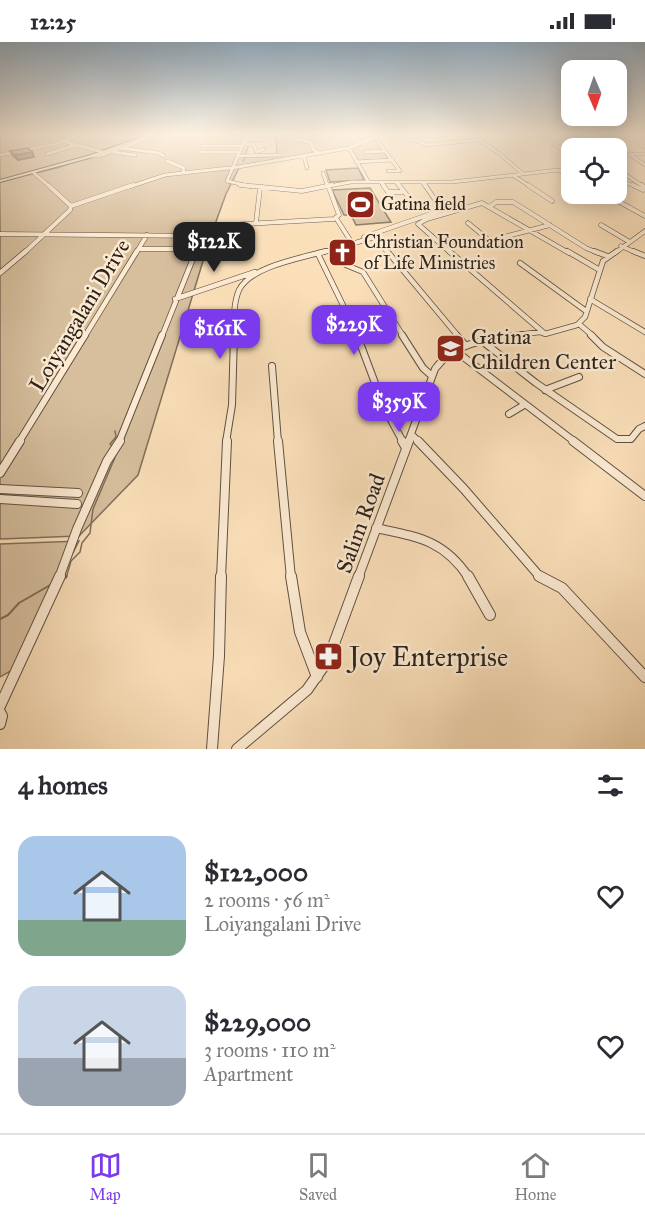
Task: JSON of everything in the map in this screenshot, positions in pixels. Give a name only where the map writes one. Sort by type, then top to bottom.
[{"type":"main road","points":[[0,181],[51,168]]},
{"type":"street","points":[[183,172],[184,168]]},
{"type":"street","points":[[233,168],[228,182],[260,188],[302,191],[327,185],[368,181],[423,183],[467,181],[561,171]]},
{"type":"street","points":[[0,273],[48,233],[70,210],[71,206],[163,176],[233,168],[240,171]]},
{"type":"street","points":[[360,168],[368,181]]},
{"type":"street","points":[[388,171],[401,170],[399,168]]},
{"type":"street","points":[[516,168],[523,174]]},
{"type":"street","points":[[34,173],[71,206]]},
{"type":"street","points":[[323,173],[339,215],[336,218],[350,243]]},
{"type":"street","points":[[514,176],[552,201]]},
{"type":"street","points":[[627,176],[644,189]]},
{"type":"street","points":[[381,182],[388,192],[403,192]]},
{"type":"street","points":[[386,207],[412,204],[396,182]]},
{"type":"street","points":[[627,182],[644,189]]},
{"type":"street","points":[[175,298],[318,254],[383,229],[442,210],[423,183]]},
{"type":"street","points":[[256,223],[260,188]]},
{"type":"street","points":[[489,207],[496,202],[513,202],[590,250],[607,256]]},
{"type":"street","points":[[542,333],[418,224],[479,203],[598,269]]},
{"type":"street","points":[[623,204],[645,216]]},
{"type":"street","name":"Loiyangalani Drive","points":[[0,234],[202,235],[222,233],[229,225],[336,218]]},
{"type":"street","points":[[468,223],[489,241]]},
{"type":"street","points":[[477,244],[550,225]]},
{"type":"street","points":[[601,225],[645,256]]},
{"type":"street","points":[[579,324],[586,311],[598,269],[607,256],[645,232]]},
{"type":"street","points":[[0,706],[68,559],[77,529],[107,460],[118,446],[202,235]]},
{"type":"street","name":"Loiyangalani Drive","points":[[0,472],[147,236]]},
{"type":"street","points":[[350,243],[373,237],[377,239],[465,345]]},
{"type":"street","points":[[439,247],[542,333]]},
{"type":"street","points":[[139,249],[185,249]]},
{"type":"street","points":[[333,249],[346,265],[363,272],[423,368],[432,376]]},
{"type":"street","points":[[318,254],[365,351],[384,407],[406,448]]},
{"type":"street","points":[[520,264],[586,311]]},
{"type":"street","points":[[212,749],[219,656],[225,452],[232,405],[235,303],[240,288],[261,270]]},
{"type":"street","points":[[590,299],[645,332]]},
{"type":"street","points":[[453,349],[482,341],[542,333],[579,324],[591,331],[603,347],[645,374]]},
{"type":"street","points":[[482,341],[545,390],[617,439],[631,439],[639,429],[645,426]]},
{"type":"street","points":[[453,349],[645,496]]},
{"type":"street","name":"Salim Road","points":[[237,749],[307,690],[318,677],[333,648],[432,376],[441,358],[453,349]]},
{"type":"street","points":[[272,366],[288,558],[300,632],[318,677]]},
{"type":"street","points":[[545,390],[579,377]]},
{"type":"street","points":[[509,414],[524,405]]},
{"type":"street","points":[[411,434],[464,489],[541,578],[562,588],[645,677]]},
{"type":"street","points":[[0,489],[78,493]]},
{"type":"street","points":[[0,499],[77,504]]},
{"type":"street","points":[[376,528],[418,537],[445,549],[469,577],[490,615]]},
{"type":"street","points":[[0,712],[2,716],[0,724]]},
{"type":"shaded area","points":[[0,168],[46,168],[30,174],[57,168],[239,168],[226,194],[210,238],[138,475],[79,536],[0,539]]},
{"type":"shaded area","points":[[358,168],[364,180],[330,182],[326,170]]},
{"type":"shaded area","name":"Gatina field","points":[[370,188],[391,222],[356,225],[351,215],[344,215],[332,190]]},
{"type":"shaded area","points":[[79,541],[14,669],[0,677],[0,544]]},
{"type":"waterway","points":[[113,447],[110,444],[116,437],[115,431]]},
{"type":"waterway","points":[[66,576],[71,561],[80,552],[82,543],[90,533],[93,509],[116,455]]},
{"type":"waterway","points":[[62,580],[66,576]]},
{"type":"waterway","points":[[0,619],[8,615],[19,603],[52,584]]},
{"type":"place","name":"Gatina field","points":[[360,204]]},
{"type":"place","name":"Christian Foundation of Life Ministries","points":[[343,252]]},
{"type":"place","name":"Gatina Children Center","points":[[450,349]]},
{"type":"place","name":"Joy Enterprise","points":[[328,657]]}]
